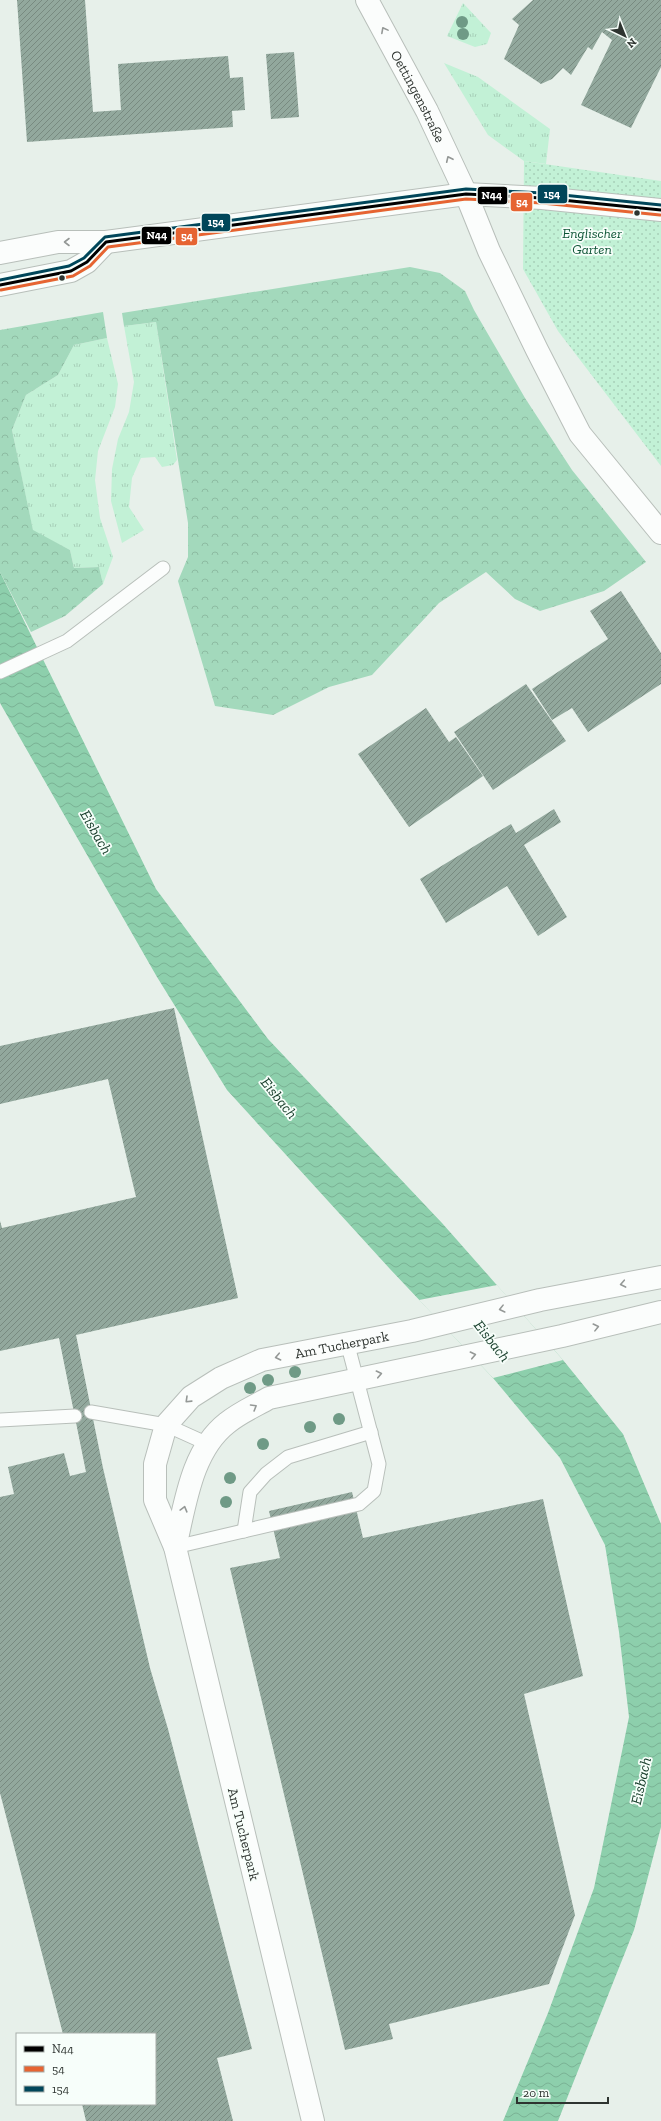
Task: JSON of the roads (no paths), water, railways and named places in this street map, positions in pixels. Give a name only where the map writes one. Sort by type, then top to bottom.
[{"type":"street","name":"Oettingenstraße","points":[[367,0],[427,111],[466,194],[490,251],[537,350],[580,434],[661,533]]},
{"type":"street","points":[[0,253],[58,242],[106,242],[466,194],[542,198],[661,210]]},
{"type":"street","points":[[0,285],[71,271],[87,262],[106,242]]},
{"type":"street","name":"Am Tucherpark","points":[[313,2121],[175,1547],[155,1500],[155,1464],[166,1425],[190,1397],[221,1378],[262,1360],[347,1342],[412,1331],[540,1300],[661,1276]]},
{"type":"street","name":"Am Tucherpark","points":[[175,1547],[195,1469],[208,1444],[226,1423],[269,1398],[562,1336],[661,1312]]},
{"type":"lane","points":[[0,672],[67,642],[163,568]]},
{"type":"lane","points":[[175,1547],[359,1504],[374,1491],[379,1464],[347,1342]]},
{"type":"lane","points":[[91,1412],[166,1425],[208,1444]]},
{"type":"lane","points":[[0,1420],[75,1416]]},
{"type":"lane","points":[[244,1531],[250,1492],[266,1474],[288,1457],[371,1432]]},
{"type":"water","name":"Eisbach","points":[[0,572],[156,889],[268,1039],[442,1223],[563,1360],[623,1434],[661,1524],[661,1827],[634,1930],[558,2121],[503,2121],[548,2013],[594,1888],[629,1717],[619,1632],[605,1545],[560,1458],[493,1378],[390,1269],[227,1090],[157,977],[0,703]]},
{"type":"park label","name":"Englischer Garten","points":[[592,242]]}]
